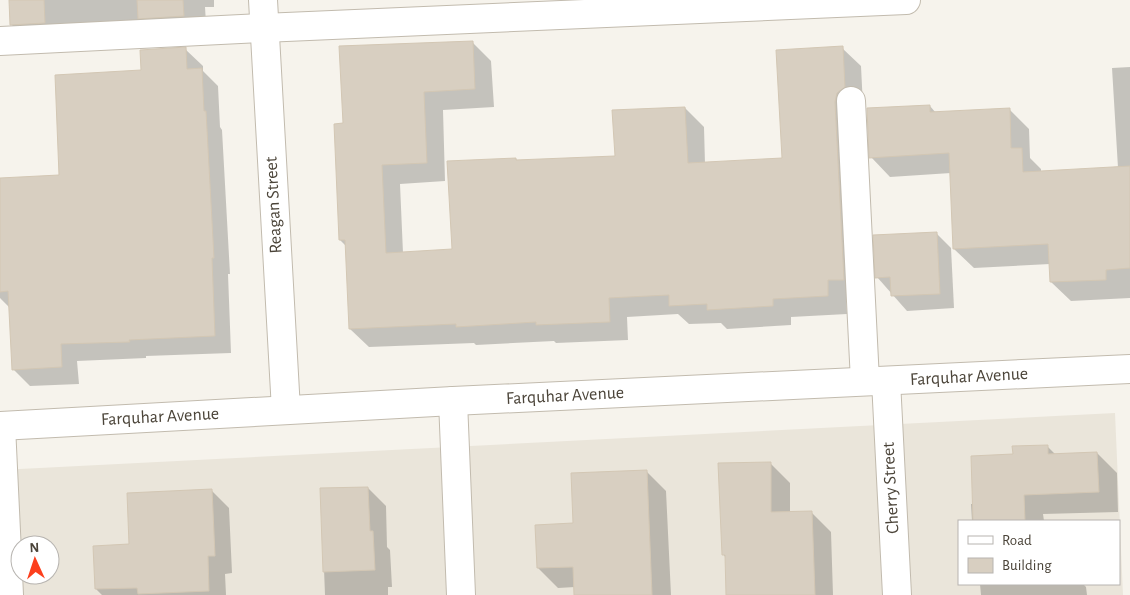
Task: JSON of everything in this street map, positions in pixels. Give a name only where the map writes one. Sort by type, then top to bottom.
[{"type":"street","name":"Reagan Street","points":[[262,0],[286,410]]},
{"type":"street","points":[[0,41],[906,0]]},
{"type":"street","name":"Cherry Street","points":[[851,101],[897,595]]},
{"type":"street","name":"Farquhar Avenue","points":[[0,426],[452,401],[1130,369]]},
{"type":"street","points":[[452,401],[461,595]]},
{"type":"street","points":[[0,426],[9,595]]},
{"type":"shaded area","points":[[1115,413],[1120,520],[958,520],[958,585],[1120,585],[1120,527],[1123,595],[0,595],[0,470]]},
{"type":"building","points":[[9,0],[44,0],[45,23],[10,25]]},
{"type":"building","points":[[137,0],[183,0],[184,16],[138,19]]},
{"type":"building","points":[[473,41],[475,89],[424,92],[427,163],[382,165],[386,253],[452,249],[447,161],[615,156],[612,110],[685,107],[688,163],[782,158],[776,50],[843,46],[845,87],[837,93],[835,102],[844,280],[828,280],[828,296],[773,299],[773,306],[707,310],[707,304],[669,306],[669,295],[609,298],[610,322],[536,325],[536,322],[456,327],[456,324],[349,329],[345,240],[339,240],[334,124],[343,123],[339,46]]},
{"type":"building","points":[[186,47],[187,69],[202,68],[214,258],[212,258],[215,336],[129,340],[130,342],[61,344],[62,367],[12,370],[8,291],[0,292],[0,178],[59,175],[55,75],[141,70],[140,50]]},
{"type":"building","points":[[930,105],[930,112],[1010,108],[1011,148],[1022,148],[1023,172],[1130,166],[1130,268],[1106,270],[1106,280],[1050,282],[1048,244],[953,249],[949,153],[869,158],[867,108]]},
{"type":"building","points":[[937,232],[940,294],[891,296],[890,277],[875,278],[873,235]]},
{"type":"building","points":[[1048,445],[1048,454],[1097,452],[1099,492],[1024,495],[1025,520],[973,520],[971,456],[1013,454],[1012,446]]},
{"type":"building","points":[[771,462],[771,512],[812,511],[815,595],[726,595],[725,555],[722,555],[718,463]]},
{"type":"building","points":[[647,470],[652,595],[574,595],[573,567],[537,568],[535,525],[573,523],[571,473]]},
{"type":"building","points":[[368,487],[370,531],[373,531],[375,570],[323,572],[320,488]]},
{"type":"building","points":[[212,489],[215,556],[208,556],[209,591],[138,594],[137,588],[95,589],[93,546],[129,544],[127,493]]}]
